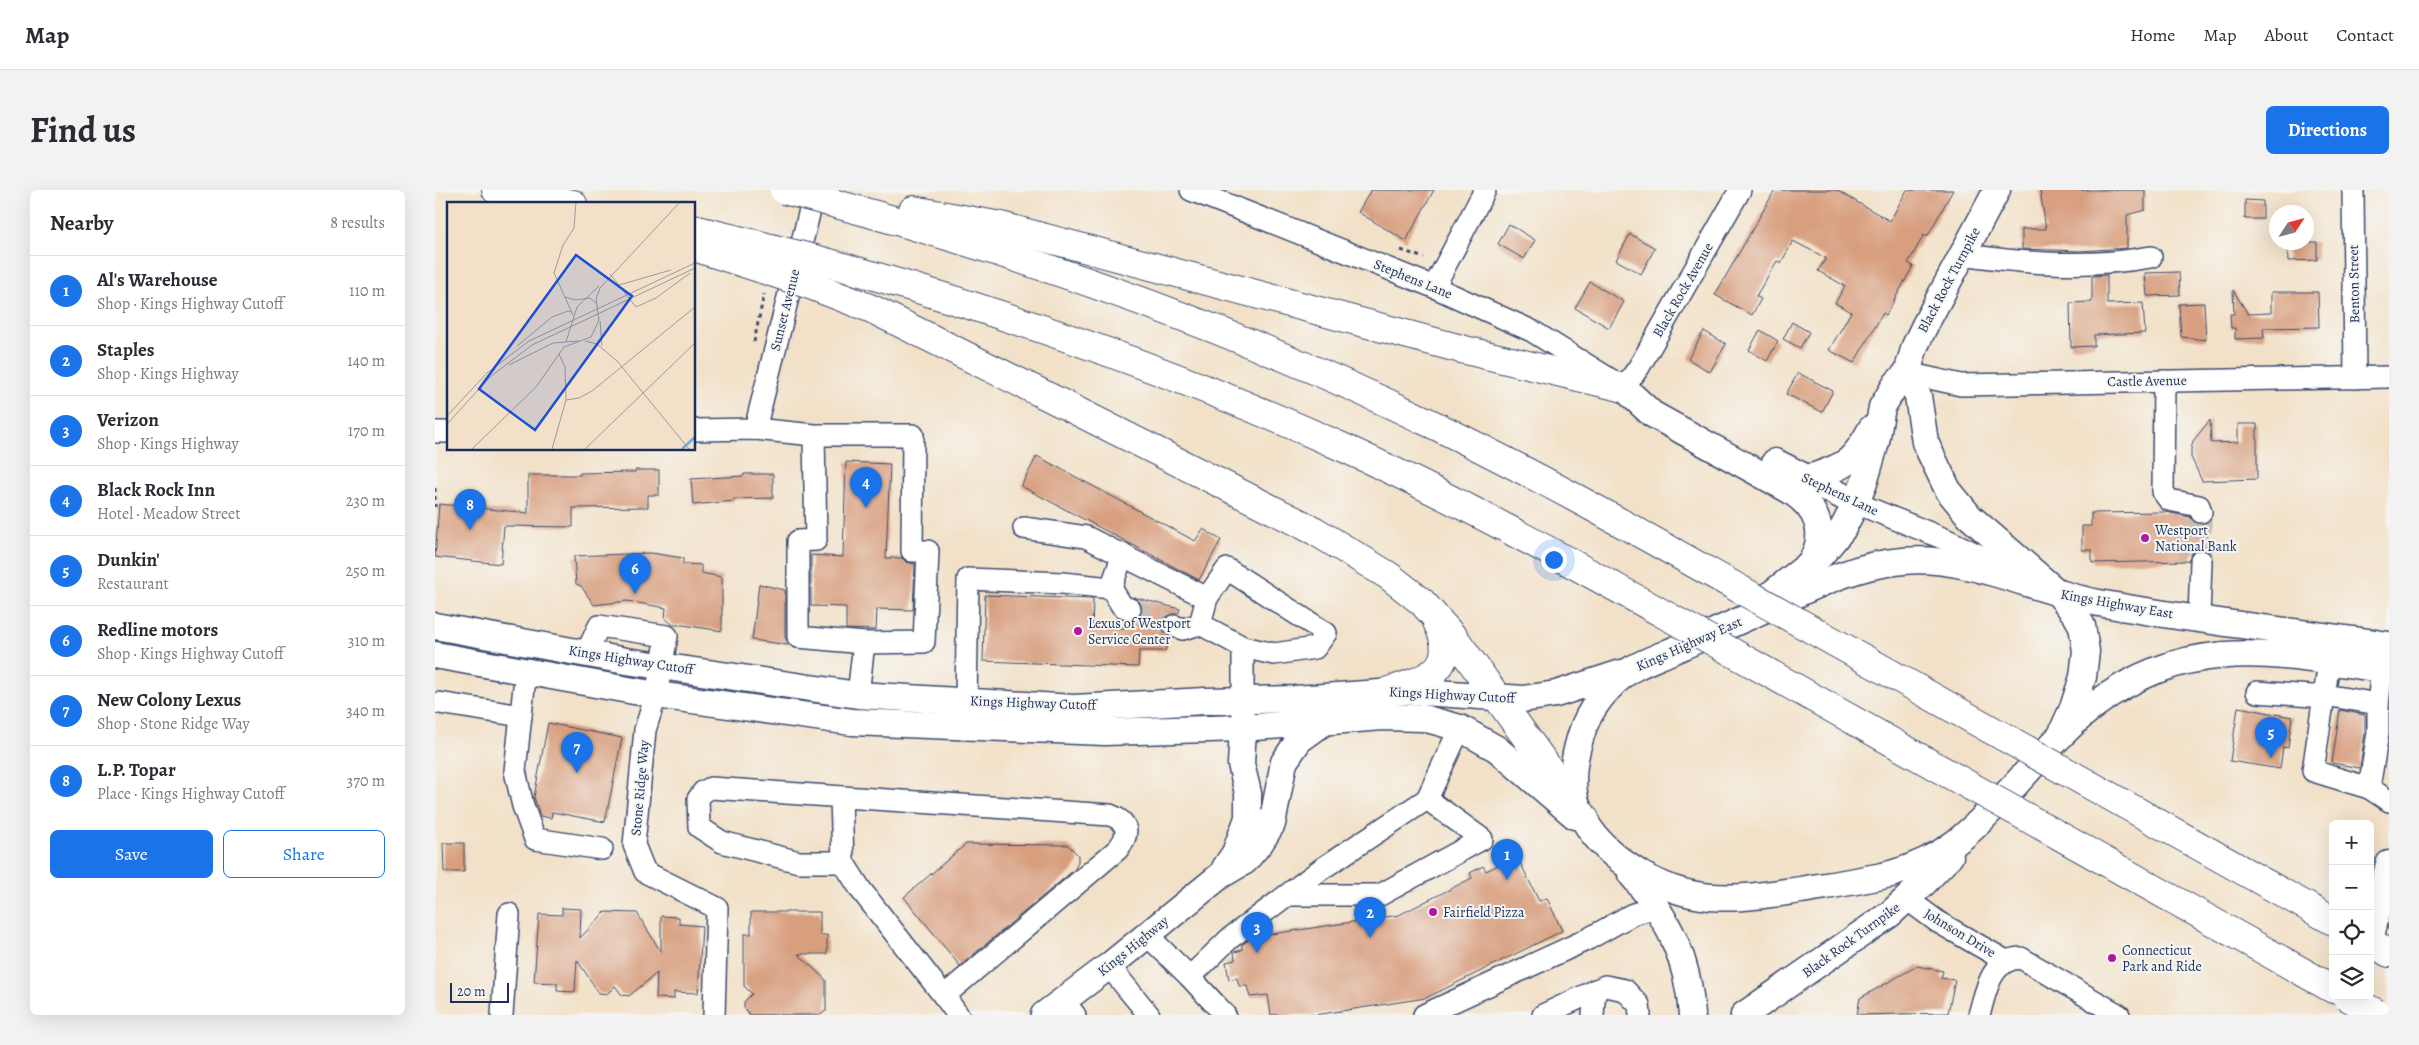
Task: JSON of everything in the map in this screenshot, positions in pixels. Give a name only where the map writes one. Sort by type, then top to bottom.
[{"type":"highway","points":[[496,190],[563,202]]},
{"type":"highway","points":[[784,190],[927,212],[1001,226],[1465,350],[1625,388]]},
{"type":"highway","points":[[822,196],[1043,266],[1175,314],[1305,367],[1434,425],[1521,469],[1736,587],[2329,919]]},
{"type":"highway","points":[[695,230],[767,268]]},
{"type":"highway","points":[[695,247],[767,268],[900,283],[1041,328],[1153,368],[1273,417],[1469,508],[1669,617],[1728,639],[1972,787],[2329,985]]},
{"type":"highway","points":[[812,272],[872,309],[1315,531],[1389,576],[1433,614],[1497,698],[1589,826]]},
{"type":"highway","points":[[1389,691],[1425,678],[1441,664],[1445,646],[1433,614]]},
{"type":"highway","points":[[2374,944],[2389,953]]},
{"type":"highway","points":[[2354,1000],[2377,1014]]},
{"type":"main road","name":"Black Rock Turnpike","points":[[1728,639],[1807,568],[1842,530],[1856,503],[1873,455],[1882,407],[1896,384],[1907,373],[1915,346],[1997,190]]},
{"type":"main road","points":[[1907,373],[1918,396],[1925,442],[1948,490],[1970,517],[2058,593],[2076,615],[2082,626],[2086,651],[2083,677],[2070,716],[2056,741]]},
{"type":"main road","name":"Stephens Lane","points":[[1625,388],[1656,398],[1806,479],[1856,503]]},
{"type":"main road","name":"Stephens Lane","points":[[1625,388],[1652,414],[1791,491],[1805,501],[1815,514],[1820,530],[1818,548],[1807,568]]},
{"type":"main road","points":[[1806,479],[1840,467],[1851,460],[1861,447],[1882,407]]},
{"type":"main road","name":"Kings Highway East","points":[[1919,560],[1955,564],[2097,603],[2199,618],[2387,661],[2329,662],[2242,653],[2206,656],[2172,664],[2139,678],[2110,694],[2081,717],[1957,844],[1925,862],[1891,874],[1858,881],[1749,897],[1713,898],[1677,891],[1646,877],[1616,856],[1589,826],[1577,805],[1573,774],[1574,757],[1583,724],[1602,698],[1631,670],[1728,639],[1846,574],[1900,561],[1919,560]]},
{"type":"main road","name":"Kings Highway Cutoff","points":[[435,626],[586,654],[965,713],[1025,730],[1104,732],[1243,728],[1404,716],[1423,718],[1460,728],[1479,737],[1515,763],[1589,826]]},
{"type":"main road","name":"Kings Highway Cutoff","points":[[435,656],[656,695],[852,722],[965,713],[1295,699],[1389,691],[1523,698],[1556,694],[1631,670]]},
{"type":"main road","name":"Kings Highway","points":[[1061,1010],[1109,966],[1221,876],[1245,861],[1273,824],[1284,762],[1299,740],[1324,722]]},
{"type":"main road","name":"Kings Highway","points":[[1221,876],[1235,853],[1248,818],[1248,793],[1241,764],[1243,728]]},
{"type":"main road","name":"Black Rock Turnpike","points":[[1743,1015],[1842,949],[1907,899],[1970,832]]},
{"type":"main road","points":[[1616,856],[1657,907],[1667,923],[1681,956],[1688,984],[1692,1015]]},
{"type":"main road","points":[[2374,925],[2389,864]]},
{"type":"main road","points":[[2344,1000],[2349,1015]]},
{"type":"street","name":"Stephens Lane","points":[[1191,190],[1434,287],[1532,331],[1625,388]]},
{"type":"street","points":[[1434,287],[1485,190]]},
{"type":"street","name":"Black Rock Avenue","points":[[1625,388],[1639,367],[1740,190]]},
{"type":"street","name":"Benton Street","points":[[2353,190],[2355,378]]},
{"type":"street","name":"Sunset Avenue","points":[[755,429],[822,196]]},
{"type":"street","points":[[1962,254],[2010,261],[2057,264],[2119,263],[2151,257]]},
{"type":"street","name":"Castle Avenue","points":[[1907,373],[1961,384],[2389,377]]},
{"type":"street","points":[[2164,381],[2163,492],[2169,500],[2199,506],[2201,512]]},
{"type":"street","points":[[695,430],[755,429],[814,435],[913,435],[912,551],[928,551],[924,642],[864,643],[798,637],[798,541],[816,540],[814,435]]},
{"type":"street","name":"Stephens Lane","points":[[1856,503],[1975,552],[2058,593]]},
{"type":"street","points":[[1024,528],[1086,537],[1207,598]]},
{"type":"street","points":[[1111,588],[1123,554]]},
{"type":"street","points":[[2199,618],[2201,561]]},
{"type":"street","points":[[1174,626],[1183,629],[1200,624],[1243,647],[1274,654],[1315,648],[1326,634],[1227,569],[1207,598],[1200,624]]},
{"type":"street","points":[[965,713],[968,579],[1062,582],[1111,588]]},
{"type":"street","points":[[1111,588],[1122,606],[1130,609]]},
{"type":"street","points":[[858,695],[864,643]]},
{"type":"street","points":[[1243,647],[1243,728]]},
{"type":"street","points":[[2369,788],[2383,735],[2378,704],[2387,661]]},
{"type":"street","points":[[2329,662],[2313,771],[2369,788],[2389,801]]},
{"type":"street","name":"Stone Ridge Way","points":[[662,666],[656,695],[645,730],[635,845],[645,872],[717,908],[714,1015]]},
{"type":"street","points":[[528,672],[515,771],[523,806],[535,839],[602,848]]},
{"type":"street","points":[[2257,692],[2312,696],[2325,695],[2378,704]]},
{"type":"street","points":[[439,703],[521,716]]},
{"type":"street","points":[[1191,977],[1229,939],[1319,870],[1427,799],[1460,728]]},
{"type":"street","points":[[843,862],[799,862],[722,842],[699,826],[698,799],[703,792],[711,788],[1110,815],[1120,819],[1127,830],[1126,840],[1118,849],[943,996]]},
{"type":"street","points":[[841,797],[843,862],[861,890],[958,1015]]},
{"type":"street","points":[[1287,895],[1380,895],[1482,838],[1427,799]]},
{"type":"street","name":"Johnson Drive","points":[[1907,899],[1938,922],[2006,961],[2021,958],[2028,961],[2119,1015]]},
{"type":"street","points":[[1424,1015],[1588,939],[1633,914],[1657,907]]},
{"type":"street","points":[[502,1015],[509,914]]},
{"type":"street","points":[[1147,936],[1191,977],[1225,1015]]},
{"type":"street","points":[[1979,1015],[1989,980],[1996,969],[2006,961]]},
{"type":"street","points":[[1109,966],[1149,1015]]},
{"type":"street","points":[[1543,1015],[1605,986],[1625,990],[1639,1005],[1640,1015]]},
{"type":"street","points":[[1593,1015],[1595,990]]},
{"type":"path","points":[[754,343],[767,268]]},
{"type":"path","points":[[435,488],[435,507]]},
{"type":"building","points":[[1371,190],[1434,190],[1406,241],[1358,212]]},
{"type":"building","points":[[1775,190],[1836,190],[1890,221],[1907,190],[1953,190],[1927,237],[1924,235],[1908,263],[1913,266],[1886,315],[1883,313],[1854,363],[1829,350],[1851,312],[1835,303],[1845,286],[1818,271],[1826,258],[1793,241],[1781,263],[1777,261],[1756,296],[1761,299],[1752,315],[1715,295]]},
{"type":"building","points":[[2040,190],[2145,190],[2145,210],[2127,215],[2127,248],[2080,251],[2022,249],[2022,229],[2046,229]]},
{"type":"building","points":[[2245,200],[2263,201],[2263,219],[2245,219]]},
{"type":"building","points":[[1509,224],[1535,240],[1524,259],[1498,244]]},
{"type":"building","points":[[1630,234],[1655,248],[1641,274],[1616,260]]},
{"type":"building","points":[[2314,242],[2317,242],[2317,260],[2288,261],[2287,250],[2314,250]]},
{"type":"building","points":[[2179,272],[2180,295],[2147,296],[2145,273]]},
{"type":"building","points":[[2107,275],[2107,304],[2143,303],[2145,333],[2094,335],[2094,346],[2071,347],[2070,303],[2092,302],[2092,276]]},
{"type":"building","points":[[1590,282],[1624,302],[1609,328],[1575,308]]},
{"type":"building","points":[[2233,290],[2248,314],[2271,313],[2271,292],[2318,292],[2319,327],[2263,328],[2264,338],[2235,339],[2235,328],[2231,328],[2230,314],[2234,314]]},
{"type":"building","points":[[2204,303],[2206,340],[2181,337],[2179,304]]},
{"type":"building","points":[[1792,322],[1809,332],[1800,348],[1783,339]]},
{"type":"building","points":[[1760,330],[1778,341],[1767,361],[1749,350]]},
{"type":"building","points":[[1704,331],[1726,344],[1710,372],[1688,359]]},
{"type":"building","points":[[1798,373],[1833,391],[1822,412],[1786,394]]},
{"type":"building","points":[[2210,420],[2211,443],[2238,442],[2238,424],[2257,424],[2257,479],[2202,481],[2191,457],[2191,449],[2193,441]]},
{"type":"building","points":[[1037,456],[1195,541],[1203,529],[1221,540],[1199,580],[1021,486]]},
{"type":"building","points":[[846,462],[890,464],[886,558],[902,558],[906,562],[915,564],[913,610],[877,609],[876,630],[846,629],[846,607],[811,606],[811,555],[843,557]]},
{"type":"building","points":[[635,470],[659,470],[659,495],[648,495],[648,507],[573,508],[573,527],[504,526],[501,564],[435,557],[439,504],[528,513],[528,475],[580,475],[580,473],[635,472]]},
{"type":"building","points":[[744,474],[773,474],[773,498],[734,499],[734,501],[693,505],[691,479],[744,476]]},
{"type":"building","name":"Westport National Bank","points":[[2166,512],[2190,517],[2198,524],[2207,523],[2207,550],[2195,550],[2188,561],[2092,563],[2092,550],[2082,550],[2082,526],[2091,526],[2091,513]]},
{"type":"building","points":[[651,553],[683,558],[683,564],[701,565],[701,573],[722,577],[722,631],[673,625],[665,618],[666,608],[627,601],[594,605],[581,586],[576,584],[574,556]]},
{"type":"building","points":[[759,584],[785,590],[785,637],[789,645],[752,640]]},
{"type":"building","name":"Lexus of Westport Service Center","points":[[985,595],[1093,599],[1092,628],[1125,628],[1127,621],[1138,619],[1142,606],[1133,597],[1180,609],[1178,614],[1171,614],[1162,622],[1162,629],[1170,638],[1165,651],[1139,651],[1138,667],[983,661]]},
{"type":"building","points":[[2238,707],[2292,717],[2288,748],[2283,747],[2280,769],[2230,761]]},
{"type":"building","points":[[2340,710],[2365,715],[2365,732],[2360,768],[2332,763]]},
{"type":"building","points":[[548,723],[622,738],[605,822],[552,812],[551,818],[540,816],[534,797]]},
{"type":"building","points":[[443,843],[464,843],[464,872],[444,872]]},
{"type":"building","points":[[966,844],[1068,845],[1078,855],[1078,862],[1075,869],[960,966],[904,897]]},
{"type":"building","points":[[1517,856],[1539,901],[1547,898],[1562,931],[1426,998],[1315,1015],[1271,1015],[1268,995],[1250,997],[1247,986],[1239,986],[1237,978],[1229,980],[1226,962],[1235,960],[1234,952],[1242,950],[1242,945],[1252,937],[1399,915],[1472,878],[1470,873],[1483,866],[1486,871]]},
{"type":"building","points":[[562,908],[581,909],[580,938],[605,912],[637,913],[661,952],[661,916],[679,917],[679,924],[702,926],[698,993],[674,992],[674,999],[656,998],[657,973],[629,996],[622,995],[615,986],[607,994],[599,993],[577,960],[575,992],[557,991],[557,983],[534,982],[539,914],[562,915]]},
{"type":"building","points":[[751,912],[820,912],[820,935],[827,935],[827,954],[798,954],[826,980],[826,1011],[820,1015],[750,1015],[744,1008],[744,1002],[752,994],[744,986],[744,934],[751,934]]},
{"type":"building","points":[[1917,966],[1943,971],[1941,978],[1955,980],[1948,1013],[1857,1015],[1860,998]]},
{"type":"tunnel","points":[[2201,512],[2201,561]]},
{"type":"tunnel","points":[[1130,609],[1174,626]]},
{"type":"place","name":"Black Rock Inn","points":[[866,508]]},
{"type":"place","name":"L.P. Topar","points":[[470,530]]},
{"type":"place","name":"Westport National Bank","points":[[2145,538]]},
{"type":"place","name":"Redline motors","points":[[635,594]]},
{"type":"place","name":"Lexus of Westport Service Center","points":[[1078,631]]},
{"type":"place","name":"Dunkin'","points":[[2271,758]]},
{"type":"place","name":"New Colony Lexus","points":[[577,773]]},
{"type":"place","name":"Al's Warehouse","points":[[1507,880]]},
{"type":"place","name":"Fairfield Pizza","points":[[1433,912]]},
{"type":"place","name":"Staples","points":[[1370,938]]},
{"type":"place","name":"Verizon","points":[[1257,953]]},
{"type":"place","name":"Connecticut Park and Ride","points":[[2112,958]]}]
